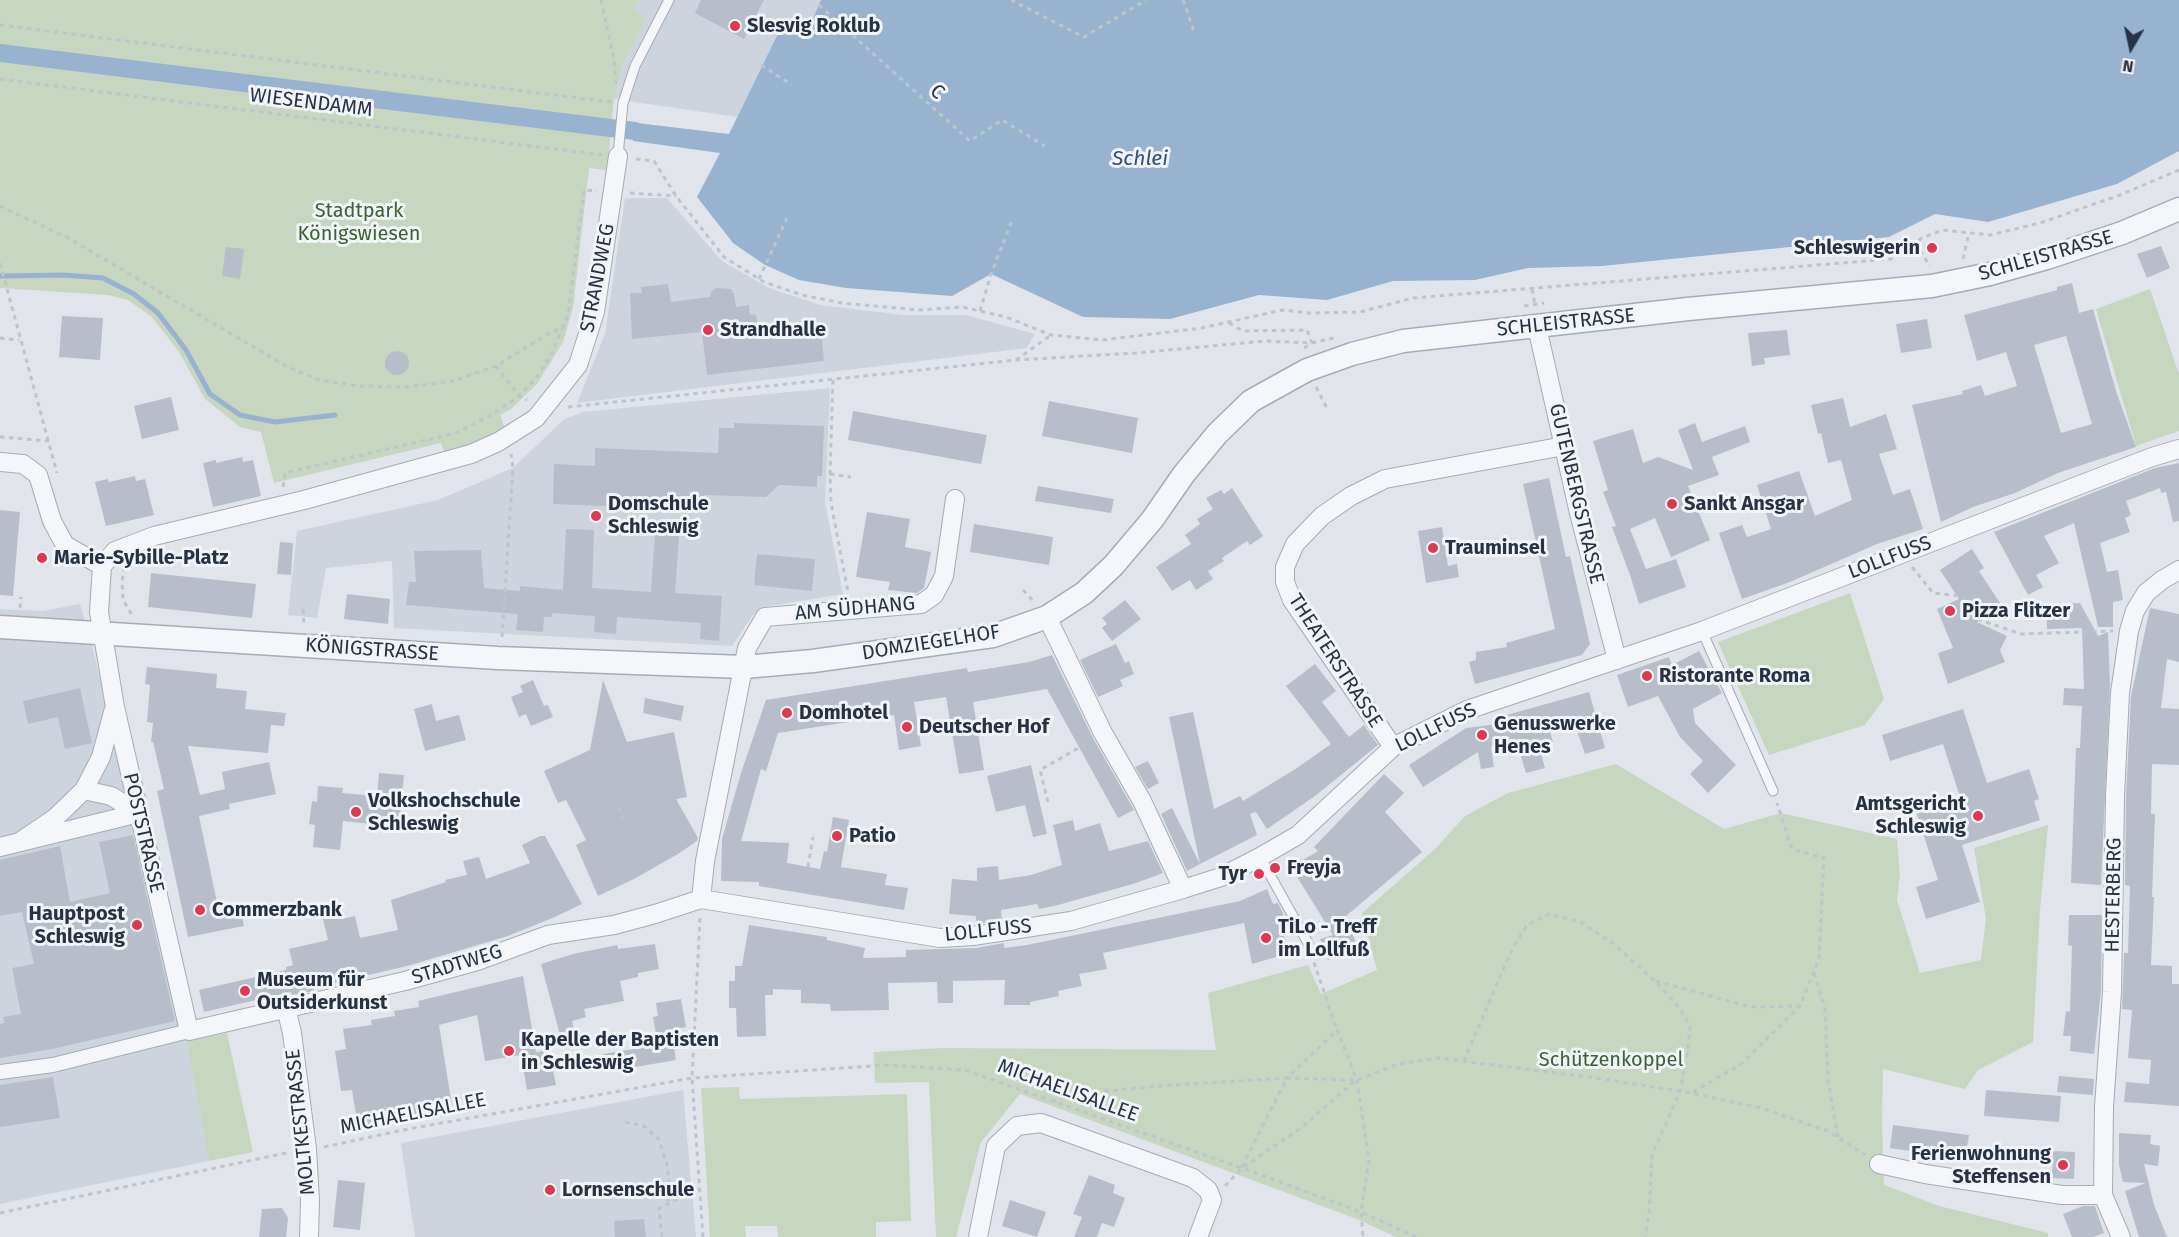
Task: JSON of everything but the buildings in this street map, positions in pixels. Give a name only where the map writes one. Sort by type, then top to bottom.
[{"type":"street","name":"STRANDWEG","points":[[102,566],[115,551],[154,536],[471,454],[521,429],[545,409],[578,365],[595,312],[618,156]]},
{"type":"street","name":"SCHLEISTRASSE","points":[[1038,610],[1084,593],[1113,566],[1152,520],[1184,474],[1217,434],[1251,401],[1307,370],[1403,341],[1678,310],[1932,286],[1990,274],[2047,258],[2122,233],[2179,208]]},
{"type":"street","name":"GUTENBERGSTRASSE","points":[[1537,327],[1579,513],[1617,660]]},
{"type":"street","name":"THEATERSTRASSE","points":[[1393,747],[1292,600],[1285,582],[1285,567],[1295,544],[1322,516],[1351,496],[1385,479],[1564,446]]},
{"type":"street","name":"LOLLFUSS","points":[[701,899],[940,938],[973,936],[1071,921],[1183,889],[1221,877],[1298,835],[1393,747],[1467,710],[1702,631],[2152,457],[2179,449]]},
{"type":"street","points":[[0,462],[23,464],[38,475],[52,521],[65,545],[102,566],[99,612],[101,634]]},
{"type":"street","name":"AM SÜDHANG","points":[[744,668],[747,648],[765,617],[921,604],[934,595],[944,576],[955,499]]},
{"type":"street","name":"HESTERBERG","points":[[2121,1237],[2103,1195],[2104,1107],[2112,992],[2115,785],[2120,693],[2135,611],[2146,593],[2179,570]]},
{"type":"street","name":"DOMZIEGELHOF","points":[[744,668],[813,661],[993,636],[1038,610]]},
{"type":"street","points":[[1038,610],[1103,734],[1142,801],[1183,889]]},
{"type":"street","name":"KÖNIGSTRASSE","points":[[0,627],[498,658],[744,668]]},
{"type":"street","name":"POSTSTRASSE","points":[[101,634],[115,707],[189,1031]]},
{"type":"street","points":[[701,899],[705,861],[744,668]]},
{"type":"street","points":[[21,841],[55,818],[84,790],[101,757],[115,707]]},
{"type":"street","points":[[84,790],[111,796],[139,813]]},
{"type":"street","points":[[0,847],[139,813]]},
{"type":"street","name":"STADTWEG","points":[[0,1072],[53,1065],[405,981],[477,961],[548,935],[614,925],[701,899]]},
{"type":"street","name":"MOLTKESTRASSE","points":[[286,1008],[307,1149],[310,1201],[309,1237]]},
{"type":"street","points":[[978,1237],[996,1146],[1017,1126],[1041,1124],[1193,1178],[1208,1190],[1212,1200],[1198,1237]]},
{"type":"street","points":[[1879,1164],[1925,1174],[2062,1195],[2103,1195]]},
{"type":"lane","points":[[618,156],[624,104],[635,66],[669,0]]},
{"type":"lane","points":[[1702,631],[1773,791]]},
{"type":"lane","points":[[1260,857],[1308,943]]},
{"type":"path","points":[[0,25],[624,104],[614,80],[614,60],[602,0]]},
{"type":"path","points":[[1011,0],[1084,37],[1146,0]]},
{"type":"path","points":[[1183,0],[1194,31]]},
{"type":"path","name":"C","points":[[819,5],[970,141],[1002,120],[1045,146]]},
{"type":"path","points":[[761,65],[792,85]]},
{"type":"path","name":"WIESENDAMM","points":[[0,79],[654,161],[676,196],[724,256],[759,279],[802,295],[842,303],[919,310],[962,307],[1006,318],[1051,335],[1102,340],[1202,328],[1282,310],[1310,313],[1360,312],[1413,298],[1891,260],[1915,243],[1943,230],[1990,235],[2040,223],[2120,195],[2179,170]]},
{"type":"path","points":[[280,505],[285,473],[456,433],[494,414],[519,396],[536,378],[550,357],[568,315],[584,190],[676,196]]},
{"type":"path","points":[[0,206],[68,237],[286,366],[316,379],[357,386],[407,387],[453,381],[496,366],[553,331],[562,329]]},
{"type":"path","points":[[759,279],[787,218]]},
{"type":"path","points":[[980,311],[991,274],[1014,218]]},
{"type":"path","points":[[1970,233],[1963,259],[1974,257]]},
{"type":"path","points":[[1915,243],[1930,266],[1920,268]]},
{"type":"path","points":[[0,263],[57,472]]},
{"type":"path","points":[[1532,289],[1535,304],[1546,303]]},
{"type":"path","points":[[1228,322],[1243,331],[1307,330],[1312,343]]},
{"type":"path","points":[[1016,360],[1051,335]]},
{"type":"path","points":[[565,408],[1016,360],[1136,353],[1265,341],[1312,343],[1342,336]]},
{"type":"path","points":[[0,338],[20,340]]},
{"type":"path","points":[[1293,355],[1312,343]]},
{"type":"path","points":[[496,366],[519,396]]},
{"type":"path","points":[[832,380],[831,503],[852,611]]},
{"type":"path","points":[[1319,394],[1328,410]]},
{"type":"path","points":[[513,638],[502,637],[513,468],[510,455],[521,429]]},
{"type":"path","points":[[0,437],[49,441]]},
{"type":"path","points":[[830,474],[851,477]]},
{"type":"path","points":[[1901,554],[1933,593],[1962,596],[1980,620],[2021,634],[2130,631]]},
{"type":"path","points":[[132,615],[140,615]]},
{"type":"path","points":[[304,627],[315,628]]},
{"type":"path","points":[[1048,802],[1040,770],[1103,734]]},
{"type":"path","points":[[1691,1093],[1740,1065],[1800,1006],[1819,958],[1824,858],[1792,849],[1773,791]]},
{"type":"path","points":[[618,807],[624,819]]},
{"type":"path","points":[[808,867],[813,837]]},
{"type":"path","points":[[701,899],[692,1078],[703,1237]]},
{"type":"path","points":[[1464,1061],[1512,949],[1527,925],[1549,914],[1580,922],[1614,944],[1654,981],[1680,1009],[1690,1026],[1688,1051],[1680,1091],[1652,1155],[1649,1214],[1645,1237]]},
{"type":"path","points":[[1308,943],[1337,1030],[1357,1080],[1369,1161],[1361,1212],[1363,1237]]},
{"type":"path","points":[[1813,972],[1825,1009],[1828,1080],[1838,1137]]},
{"type":"path","points":[[1654,981],[1751,1007],[1800,1006]]},
{"type":"path","points":[[1242,1168],[1287,1078],[1337,1030]]},
{"type":"path","points":[[1212,1200],[1242,1168],[1301,1128],[1357,1080],[1398,1064],[1438,1058],[1604,1079],[1691,1093],[1761,1108],[1828,1131],[1879,1164]]},
{"type":"path","name":"MICHAELISALLEE","points":[[0,1213],[307,1149],[692,1078],[898,1065],[965,1070],[1361,1212],[1416,1237]]},
{"type":"path","points":[[1052,1102],[1072,1094],[1172,1085],[1287,1078],[1357,1080]]},
{"type":"path","points":[[625,1122],[644,1126],[658,1138],[666,1160],[669,1180],[668,1204]]},
{"type":"path","points":[[662,1237],[658,1208],[699,1189]]},
{"type":"shaded area","points":[[639,0],[821,0],[809,27],[785,19],[737,117],[614,99],[622,67],[646,19],[633,11]]},
{"type":"shaded area","points":[[625,198],[667,198],[722,261],[769,288],[820,305],[904,315],[966,315],[1035,334],[1027,348],[577,403],[605,334]]},
{"type":"shaded area","name":"Domschule Schleswig","points":[[830,388],[825,502],[843,594],[763,607],[753,615],[732,646],[394,628],[392,561],[326,568],[317,618],[288,615],[297,531],[438,500],[513,468],[563,420],[582,412]]},
{"type":"shaded area","points":[[80,604],[91,641],[186,1041],[209,1161],[0,1204],[0,609],[43,611]]},
{"type":"shaded area","name":"Lornsenschule","points":[[683,1090],[696,1237],[415,1237],[401,1143]]},
{"type":"green space","name":"Stadtpark Königswiesen","points":[[0,0],[639,0],[633,11],[646,19],[622,67],[614,99],[607,170],[589,168],[573,308],[563,342],[537,384],[511,409],[500,415],[506,432],[446,457],[441,443],[274,483],[261,432],[240,427],[205,399],[179,352],[152,317],[128,300],[108,295],[0,288]]},
{"type":"green space","points":[[2150,289],[2179,374],[2179,431],[2136,446],[2096,309]]},
{"type":"green space","points":[[1850,593],[1884,699],[1865,725],[1769,755],[1718,642]]},
{"type":"green space","name":"Schützenkoppel","points":[[1616,764],[1724,829],[1781,813],[1897,839],[1900,874],[1897,900],[1920,973],[1981,960],[1986,919],[1974,848],[2048,825],[2040,910],[2033,1042],[1978,1070],[1965,1089],[1883,1069],[1882,1121],[1884,1185],[1939,1206],[2048,1233],[2048,1237],[1396,1237],[1357,1219],[1020,1094],[981,1142],[956,1237],[936,1237],[929,1082],[875,1083],[874,1052],[943,1048],[1216,1050],[1208,993],[1308,965],[1321,994],[1377,970],[1362,913],[1435,849],[1465,816],[1508,793]]},
{"type":"green space","points":[[227,1033],[253,1152],[209,1161],[186,1041]]},
{"type":"green space","points":[[739,1087],[740,1099],[907,1094],[911,1221],[876,1222],[876,1237],[778,1237],[777,1226],[745,1226],[746,1237],[710,1237],[701,1088]]},
{"type":"water","name":"Schlei","points":[[821,0],[2179,0],[2179,151],[2117,184],[1988,222],[1935,214],[1889,237],[1602,266],[1528,268],[1475,280],[1393,281],[1327,300],[1259,295],[1170,319],[1083,317],[991,274],[952,296],[846,288],[799,280],[765,265],[733,243],[697,197],[720,153],[633,141],[637,123],[729,134],[785,19],[809,27]]},
{"type":"waterway","points":[[0,53],[635,131]]},
{"type":"waterway","points":[[0,276],[63,275],[103,278],[134,294],[158,313],[186,350],[210,394],[240,415],[275,422],[335,415]]},
{"type":"place","name":"Slesvig Roklub","points":[[735,26]]},
{"type":"place","name":"Schleswigerin","points":[[1932,248]]},
{"type":"place","name":"Strandhalle","points":[[708,330]]},
{"type":"place","name":"Sankt Ansgar","points":[[1672,504]]},
{"type":"place","name":"Domschule Schleswig","points":[[596,516]]},
{"type":"place","name":"Trauminsel","points":[[1433,548]]},
{"type":"place","name":"Marie-Sybille-Platz","points":[[42,558]]},
{"type":"place","name":"Pizza Flitzer","points":[[1950,611]]},
{"type":"place","name":"Ristorante Roma","points":[[1647,676]]},
{"type":"place","name":"Domhotel","points":[[787,713]]},
{"type":"place","name":"Deutscher Hof","points":[[907,727]]},
{"type":"place","name":"Genusswerke Henes","points":[[1482,735]]},
{"type":"place","name":"Volkshochschule Schleswig","points":[[356,812]]},
{"type":"place","name":"Amtsgericht Schleswig","points":[[1978,816]]},
{"type":"place","name":"Patio","points":[[837,836]]},
{"type":"place","name":"Freyja","points":[[1275,868]]},
{"type":"place","name":"Tyr","points":[[1259,874]]},
{"type":"place","name":"Commerzbank","points":[[200,910]]},
{"type":"place","name":"Hauptpost Schleswig","points":[[137,925]]},
{"type":"place","name":"TiLo - Treff im Lollfuß","points":[[1266,938]]},
{"type":"place","name":"Museum für Outsiderkunst","points":[[245,991]]},
{"type":"place","name":"Kapelle der Baptisten in Schleswig","points":[[509,1051]]},
{"type":"place","name":"Ferienwohnung Steffensen","points":[[2063,1165]]},
{"type":"place","name":"Lornsenschule","points":[[550,1190]]}]
